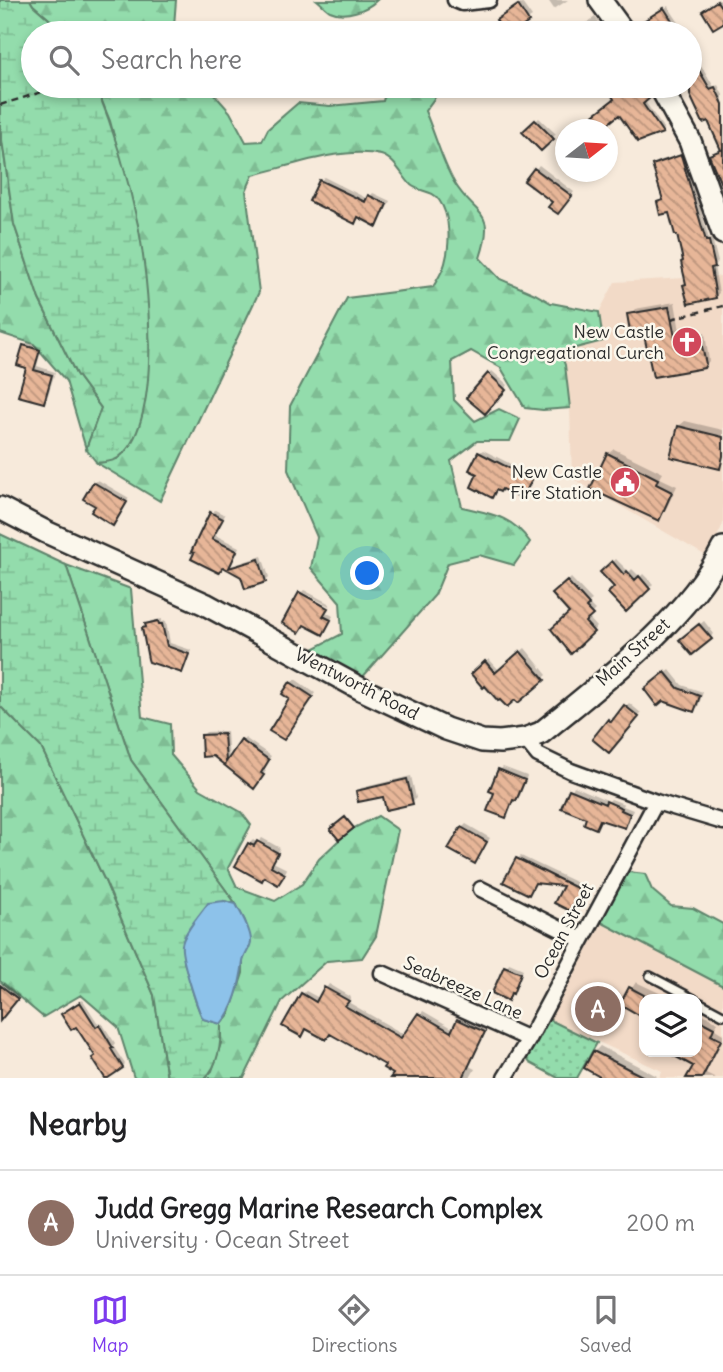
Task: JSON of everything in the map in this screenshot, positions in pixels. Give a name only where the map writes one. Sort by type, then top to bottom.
[{"type":"main road","points":[[600,0],[615,21]]},
{"type":"main road","points":[[667,98],[690,141],[722,222]]},
{"type":"main road","name":"Wentworth Road","points":[[0,508],[46,532],[205,604],[411,714],[482,741],[525,739]]},
{"type":"main road","name":"Main Street","points":[[525,739],[541,733],[671,618],[708,575],[723,548]]},
{"type":"street","points":[[455,0],[462,3],[489,0]]},
{"type":"street","points":[[525,739],[538,755],[549,760],[656,802],[723,822]]},
{"type":"street","name":"Ocean Street","points":[[505,1078],[529,1039],[656,802]]},
{"type":"street","points":[[481,889],[582,940]]},
{"type":"street","name":"Seabreeze Lane","points":[[382,973],[529,1039]]},
{"type":"lane","points":[[650,976],[684,994]]},
{"type":"lane","points":[[702,1004],[723,1015]]},
{"type":"path","points":[[0,105],[22,98]]},
{"type":"path","points":[[671,318],[723,306]]},
{"type":"shaded area","points":[[720,276],[723,290],[723,524],[708,557],[572,478],[570,408],[565,365],[560,351],[603,341],[599,312],[615,282]]},
{"type":"shaded area","points":[[599,921],[723,985],[723,1078],[660,1078],[662,1071],[546,1018]]},
{"type":"green space","points":[[0,0],[30,0],[51,21],[21,21],[21,98],[101,98],[120,154],[142,248],[148,312],[148,383],[133,440],[118,458],[111,461],[97,463],[86,449],[101,408],[76,374],[39,299],[14,224],[0,126]]},
{"type":"green space","points":[[30,0],[176,0],[174,21],[51,21]]},
{"type":"green space","points":[[317,0],[377,0],[362,10],[342,14],[330,11]]},
{"type":"green space","points":[[101,98],[218,98],[230,112],[246,142],[262,141],[268,129],[298,103],[330,106],[383,101],[384,98],[435,98],[425,111],[446,165],[462,194],[485,221],[485,242],[480,258],[500,279],[551,303],[599,312],[603,341],[560,352],[565,365],[570,408],[525,408],[501,368],[471,351],[452,361],[454,400],[475,421],[499,409],[520,419],[510,441],[477,441],[451,461],[462,507],[508,521],[530,542],[514,565],[479,555],[448,563],[435,595],[361,679],[309,651],[342,634],[340,602],[311,568],[317,537],[288,470],[290,406],[347,298],[433,287],[444,266],[448,248],[447,222],[443,207],[433,194],[411,185],[394,164],[381,155],[334,155],[253,175],[246,191],[259,292],[160,501],[97,463],[117,459],[150,346],[138,226],[110,121]]},
{"type":"green space","points":[[0,126],[14,224],[39,299],[76,374],[101,408],[86,449],[66,381],[34,344],[0,333]]},
{"type":"green space","points":[[0,534],[66,565],[131,760],[236,904],[224,901],[184,962],[203,1019],[221,1024],[216,1060],[205,1078],[167,1078],[154,995],[105,881],[41,747],[0,706]]},
{"type":"green space","points":[[66,565],[131,589],[142,717],[170,724],[171,755],[200,789],[241,812],[251,825],[228,868],[237,887],[275,901],[302,884],[319,859],[354,828],[378,816],[398,830],[376,936],[362,958],[327,961],[282,1001],[244,1078],[205,1078],[212,1071],[221,1043],[221,1024],[230,1013],[243,973],[243,960],[251,941],[245,921],[236,904],[131,760]]},
{"type":"green space","points":[[0,706],[41,747],[105,881],[154,995],[167,1078],[134,1078],[118,1027],[81,995],[43,1017],[0,981]]},
{"type":"green space","points":[[628,872],[645,874],[652,890],[671,906],[693,908],[723,924],[723,986],[599,921]]},
{"type":"green space","points":[[546,1018],[597,1043],[577,1078],[558,1078],[527,1059]]},
{"type":"water","points":[[224,901],[236,904],[248,927],[251,941],[233,1003],[221,1024],[203,1019],[190,982],[182,945],[189,929],[208,903]]},
{"type":"building","points":[[717,1],[723,10],[723,23],[713,29],[702,11]]},
{"type":"building","points":[[518,5],[528,21],[497,21]]},
{"type":"building","points":[[664,8],[672,21],[644,21]]},
{"type":"building","points":[[702,75],[710,89],[715,87],[723,104],[723,189],[709,155],[721,150],[708,121],[703,123],[691,98],[702,98]]},
{"type":"building","points":[[613,98],[650,98],[643,104],[663,133],[638,142],[619,115],[614,119],[588,119]]},
{"type":"building","points":[[535,120],[554,139],[541,151],[522,132]]},
{"type":"building","points":[[681,155],[715,267],[711,268],[716,298],[688,304],[677,235],[669,213],[660,215],[657,202],[663,200],[652,165]]},
{"type":"building","points":[[534,168],[572,196],[558,214],[548,207],[552,202],[524,181]]},
{"type":"building","points":[[319,180],[365,202],[368,195],[387,204],[377,227],[358,217],[355,224],[309,201]]},
{"type":"building","name":"New Castle Congregational Curch","points":[[669,307],[676,342],[700,338],[706,364],[704,368],[653,377],[644,335],[631,337],[627,314]]},
{"type":"building","points":[[23,345],[40,350],[34,370],[52,375],[44,403],[18,396],[26,368],[17,365]]},
{"type":"building","points":[[488,373],[506,390],[485,414],[466,398]]},
{"type":"building","points":[[678,426],[723,437],[720,469],[670,457]]},
{"type":"building","points":[[478,452],[532,480],[522,499],[502,489],[500,492],[496,490],[492,498],[471,487],[477,474],[469,470]]},
{"type":"building","name":"New Castle Fire Station","points":[[607,453],[658,479],[656,484],[672,492],[659,521],[590,489]]},
{"type":"building","points":[[93,482],[127,502],[113,526],[91,512],[95,506],[83,499]]},
{"type":"building","points":[[210,512],[223,519],[212,539],[237,551],[229,568],[259,559],[266,582],[245,589],[241,577],[223,567],[219,573],[191,559],[194,553],[191,552]]},
{"type":"building","points":[[612,561],[624,575],[627,571],[635,580],[639,576],[650,589],[626,612],[608,593],[614,587],[600,572]]},
{"type":"building","points":[[567,581],[589,605],[586,608],[593,615],[585,622],[594,632],[571,654],[551,629],[569,613],[552,594]]},
{"type":"building","points":[[299,592],[328,608],[323,616],[331,620],[323,635],[304,625],[299,633],[282,623]]},
{"type":"building","points":[[158,621],[162,624],[167,646],[189,654],[182,673],[149,662],[142,628],[146,627],[145,624]]},
{"type":"building","points":[[699,624],[712,639],[692,655],[679,640]]},
{"type":"building","points":[[520,651],[545,680],[518,703],[515,700],[507,707],[485,686],[483,688],[471,674],[485,661],[495,673]]},
{"type":"building","points":[[665,672],[678,688],[700,696],[694,712],[663,701],[657,706],[644,689]]},
{"type":"building","points":[[290,682],[313,697],[284,740],[269,731],[289,699],[282,694]]},
{"type":"building","points":[[624,705],[639,717],[609,753],[592,739],[608,719],[611,722]]},
{"type":"building","points":[[224,734],[226,762],[241,740],[269,760],[261,773],[264,775],[254,789],[213,756],[202,757],[201,735]]},
{"type":"building","points":[[498,769],[525,780],[506,818],[487,811],[494,793],[489,791]]},
{"type":"building","points":[[407,779],[413,804],[386,810],[383,797],[358,802],[356,791]]},
{"type":"building","points":[[569,789],[622,808],[621,810],[630,814],[625,828],[600,820],[596,829],[584,824],[586,818],[561,808]]},
{"type":"building","points":[[345,817],[354,828],[339,840],[330,829]]},
{"type":"building","points":[[461,827],[487,842],[475,864],[448,849]]},
{"type":"building","points":[[257,841],[278,853],[271,866],[285,874],[278,885],[264,877],[262,881],[235,866],[248,843],[254,846]]},
{"type":"building","points":[[516,858],[585,892],[578,905],[574,903],[570,911],[554,903],[563,886],[535,883],[529,895],[503,882]]},
{"type":"building","points":[[504,966],[521,973],[508,1001],[492,993]]},
{"type":"building","points":[[0,985],[18,999],[0,1021]]},
{"type":"building","points":[[324,987],[349,1001],[345,1006],[401,1038],[418,1013],[451,1032],[457,1019],[485,1032],[463,1078],[390,1078],[393,1074],[383,1068],[385,1065],[330,1034],[326,1040],[306,1029],[302,1037],[282,1026],[301,993],[316,1002]]},
{"type":"building","points":[[629,987],[642,994],[639,994],[639,1015],[620,1004]]},
{"type":"building","points":[[80,1002],[96,1027],[99,1025],[123,1068],[108,1078],[105,1078],[92,1058],[95,1056],[76,1027],[71,1030],[61,1014]]},
{"type":"building","points":[[702,1022],[714,1028],[711,1035],[721,1040],[702,1078],[686,1078],[693,1066],[676,1057],[702,1057]]},
{"type":"building","points":[[593,1051],[646,1078],[602,1078],[584,1068]]},
{"type":"place","name":"New Castle Congregational Curch","points":[[687,342]]},
{"type":"place","name":"New Castle Fire Station","points":[[625,482]]},
{"type":"place","name":"Judd Gregg Marine Research Complex","points":[[598,1009]]}]
